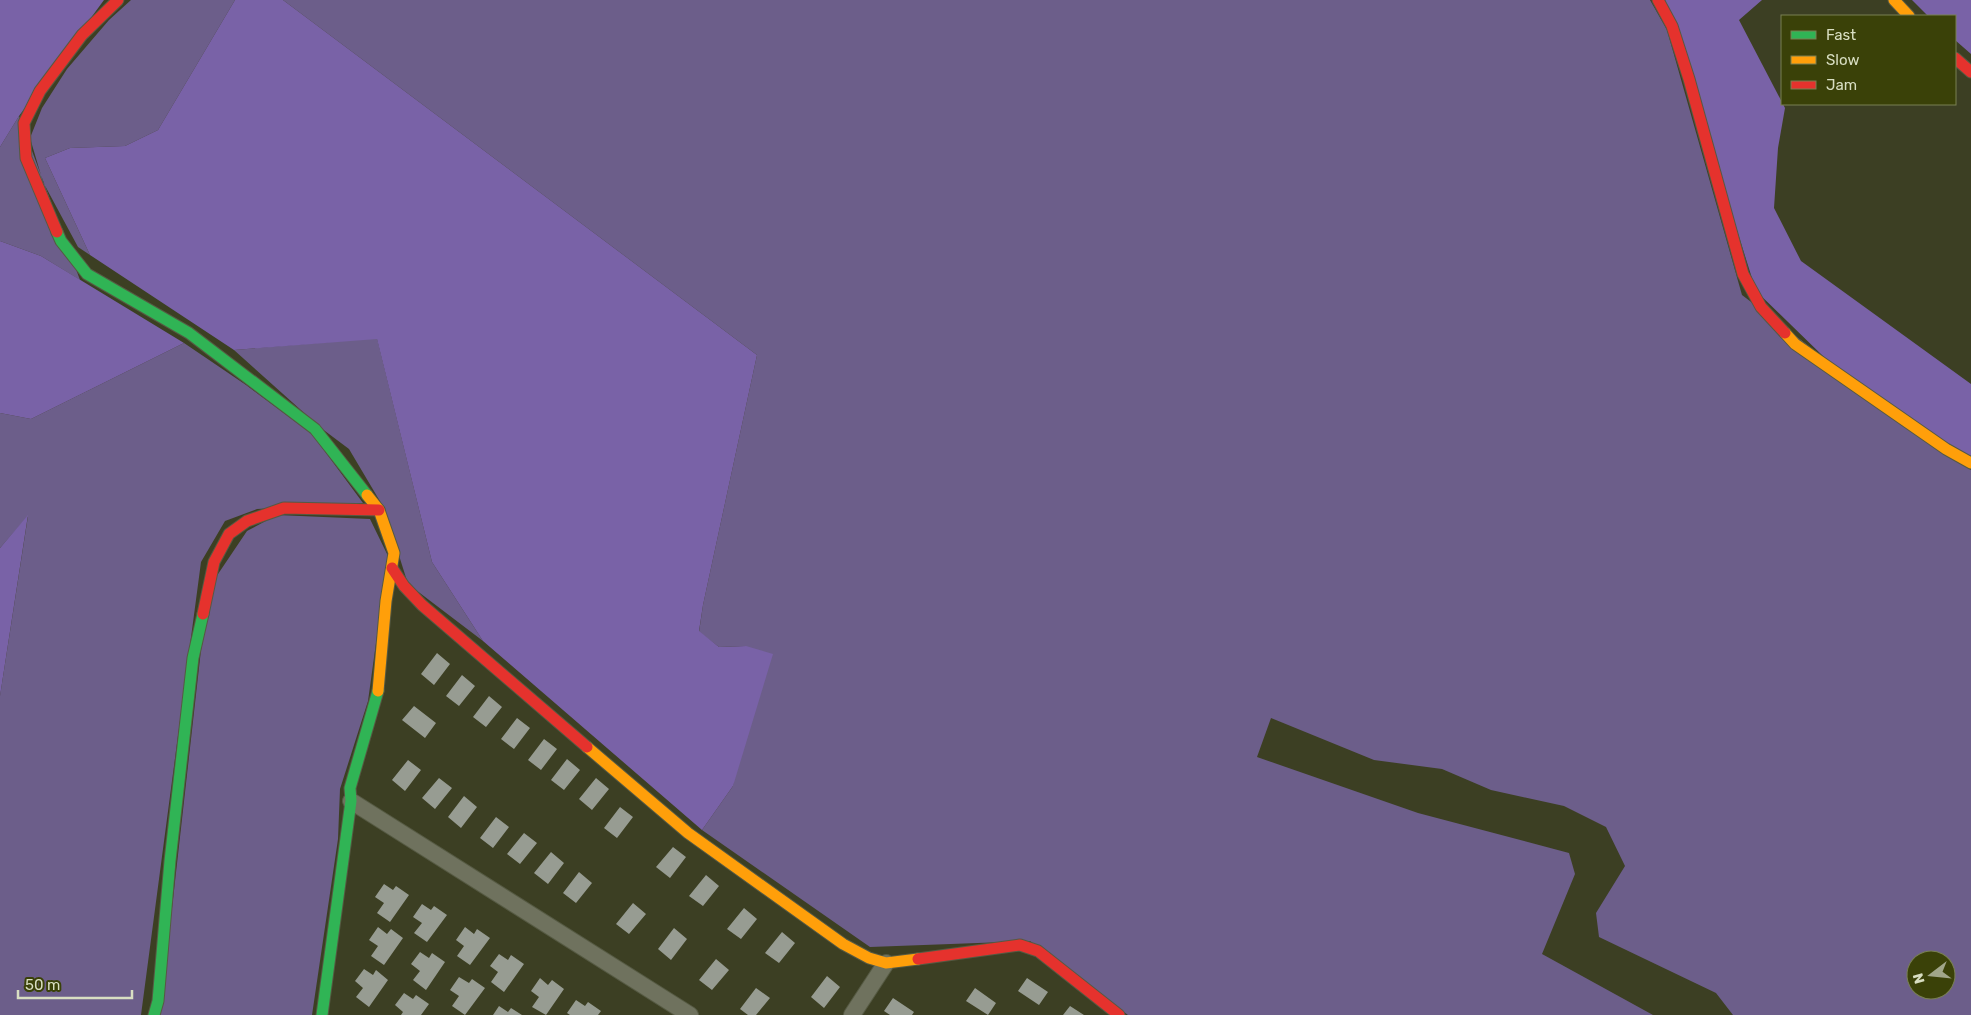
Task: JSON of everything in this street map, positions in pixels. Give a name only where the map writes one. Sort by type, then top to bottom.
[{"type":"main road","points":[[118,0],[82,35],[40,91],[24,123],[26,158],[61,241],[87,274],[189,333],[315,429],[379,510],[394,553],[386,601],[377,698],[350,788],[351,801],[322,1015]]},
{"type":"main road","points":[[1658,0],[1672,26],[1689,79],[1743,274],[1761,307],[1795,344],[1946,449],[1971,463]]},
{"type":"main road","points":[[1894,0],[1908,15]]},
{"type":"main road","points":[[1956,59],[1971,72]]},
{"type":"main road","points":[[154,1015],[158,1001],[170,861],[193,658],[214,562],[229,534],[247,521],[284,508],[379,510]]},
{"type":"main road","points":[[392,568],[404,586],[422,606],[688,833],[843,944],[869,958],[886,963],[1020,945],[1038,952],[1119,1015]]},
{"type":"street","points":[[351,801],[690,1015]]},
{"type":"street","points":[[852,1015],[886,963]]},
{"type":"shaded area","points":[[0,0],[104,0],[19,116],[0,147]]},
{"type":"shaded area","points":[[131,0],[235,0],[158,130],[125,146],[70,148],[45,158],[90,255],[78,247],[43,182],[30,138],[42,108],[67,69],[109,20]]},
{"type":"shaded area","points":[[235,0],[283,0],[757,355],[699,631],[719,647],[746,646],[773,654],[733,786],[702,830],[483,641],[432,562],[377,339],[234,350],[90,255],[45,158],[70,148],[125,146],[158,130]]},
{"type":"shaded area","points":[[283,0],[1650,0],[1667,30],[1742,295],[1971,470],[1971,1015],[1733,1015],[1716,993],[1599,937],[1596,913],[1625,866],[1606,827],[1564,806],[1491,790],[1442,769],[1374,760],[1271,718],[1257,757],[1418,813],[1569,853],[1575,874],[1542,954],[1653,1015],[1128,1015],[1030,941],[870,947],[702,830],[733,786],[746,646],[719,647],[699,632],[703,605],[757,355]]},
{"type":"shaded area","points":[[1665,0],[1762,0],[1739,20],[1781,100],[1781,105],[1785,108],[1778,148],[1774,208],[1801,261],[1971,384],[1971,460],[1826,359],[1756,291]]},
{"type":"shaded area","points":[[1912,0],[1971,0],[1971,54],[1956,41],[1956,15],[1927,15]]},
{"type":"shaded area","points":[[19,116],[80,280],[41,256],[0,241],[0,147]]},
{"type":"shaded area","points":[[0,241],[41,256],[184,343],[31,419],[0,413]]},
{"type":"shaded area","points":[[377,338],[432,562],[483,641],[408,584],[384,508],[349,449],[321,428],[234,350]]},
{"type":"shaded area","points":[[184,343],[246,385],[312,434],[363,503],[257,509],[225,521],[201,562],[141,1015],[0,1015],[0,696],[28,516],[0,548],[0,413],[31,419]]},
{"type":"shaded area","points":[[28,515],[0,696],[0,548]]},
{"type":"shaded area","points":[[277,515],[370,519],[388,556],[368,701],[340,789],[338,839],[312,1015],[160,1015],[201,650],[216,577],[247,531]]},
{"type":"building","points":[[437,653],[450,664],[434,685],[421,674]]},
{"type":"building","points":[[462,675],[475,686],[459,706],[446,696]]},
{"type":"building","points":[[489,696],[502,707],[486,727],[473,717]]},
{"type":"building","points":[[414,706],[436,723],[425,738],[402,720]]},
{"type":"building","points":[[517,718],[530,728],[514,749],[501,739]]},
{"type":"building","points":[[544,739],[557,749],[541,770],[528,760]]},
{"type":"building","points":[[567,759],[580,770],[564,790],[551,780]]},
{"type":"building","points":[[408,760],[421,770],[405,791],[392,780]]},
{"type":"building","points":[[439,778],[452,788],[435,809],[422,798]]},
{"type":"building","points":[[596,778],[609,789],[592,810],[579,799]]},
{"type":"building","points":[[464,796],[477,807],[461,828],[448,817]]},
{"type":"building","points":[[620,807],[633,817],[617,838],[604,828]]},
{"type":"building","points":[[496,817],[509,827],[493,848],[480,838]]},
{"type":"building","points":[[524,833],[537,843],[520,864],[507,854]]},
{"type":"building","points":[[673,847],[686,857],[670,878],[656,867]]},
{"type":"building","points":[[551,852],[564,863],[548,884],[534,873]]},
{"type":"building","points":[[579,872],[592,883],[576,903],[563,893]]},
{"type":"building","points":[[706,875],[719,886],[703,906],[689,896]]},
{"type":"building","points":[[384,884],[393,890],[396,886],[409,895],[390,922],[377,913],[384,903],[375,897]]},
{"type":"building","points":[[633,903],[646,914],[629,934],[616,924]]},
{"type":"building","points":[[422,904],[431,910],[434,906],[447,915],[427,942],[414,933],[422,923],[413,917]]},
{"type":"building","points":[[744,908],[757,919],[741,939],[727,929]]},
{"type":"building","points":[[378,927],[387,934],[391,929],[403,938],[384,965],[371,956],[378,946],[369,940]]},
{"type":"building","points":[[465,927],[474,934],[477,929],[490,938],[470,965],[457,956],[464,946],[456,940]]},
{"type":"building","points":[[674,928],[687,939],[671,960],[658,949]]},
{"type":"building","points":[[782,932],[795,943],[779,963],[765,953]]},
{"type":"building","points":[[420,952],[429,958],[432,953],[445,962],[426,990],[413,980],[420,971],[411,964]]},
{"type":"building","points":[[499,954],[508,960],[511,955],[524,964],[504,992],[491,982],[498,972],[490,966]]},
{"type":"building","points":[[716,959],[729,970],[712,990],[699,980]]},
{"type":"building","points":[[364,969],[373,975],[376,970],[388,980],[369,1007],[356,997],[363,988],[355,981]]},
{"type":"building","points":[[827,976],[840,987],[824,1008],[811,997]]},
{"type":"building","points":[[459,977],[469,983],[472,979],[485,988],[465,1015],[452,1006],[459,996],[450,990]]},
{"type":"building","points":[[540,978],[548,985],[552,980],[564,989],[546,1015],[532,1007],[539,997],[531,991]]},
{"type":"building","points":[[1027,978],[1048,992],[1039,1005],[1018,991]]},
{"type":"building","points":[[756,988],[770,998],[756,1015],[748,1015],[740,1009]]},
{"type":"building","points":[[975,988],[996,1003],[988,1015],[966,1001]]},
{"type":"building","points":[[404,993],[413,999],[416,995],[429,1004],[421,1015],[401,1015],[403,1012],[395,1005]]},
{"type":"building","points":[[893,998],[914,1012],[912,1015],[890,1015],[884,1011]]},
{"type":"building","points":[[576,1000],[585,1006],[588,1002],[601,1011],[598,1015],[570,1015],[567,1013]]},
{"type":"building","points":[[499,1006],[508,1012],[511,1008],[522,1015],[493,1015]]},
{"type":"building","points":[[1070,1006],[1084,1015],[1063,1015]]},
{"type":"traffic: fast","points":[[57,232],[61,241],[87,274],[189,333],[315,429],[367,495]]},
{"type":"traffic: fast","points":[[154,1015],[158,1001],[170,861],[193,658],[203,614]]},
{"type":"traffic: fast","points":[[322,1015],[351,801],[350,788],[378,691]]},
{"type":"traffic: slow","points":[[1894,0],[1908,15]]},
{"type":"traffic: slow","points":[[1785,333],[1795,344],[1946,449],[1971,463]]},
{"type":"traffic: slow","points":[[367,495],[379,510],[394,553],[386,601],[378,691]]},
{"type":"traffic: slow","points":[[587,747],[688,833],[843,944],[869,958],[886,963],[918,959]]},
{"type":"traffic: jam","points":[[57,232],[26,158],[24,123],[40,91],[82,35],[118,0]]},
{"type":"traffic: jam","points":[[1658,0],[1672,26],[1689,79],[1743,274],[1761,307],[1785,333]]},
{"type":"traffic: jam","points":[[1956,59],[1971,72]]},
{"type":"traffic: jam","points":[[203,614],[214,562],[229,534],[247,521],[284,508],[379,510]]},
{"type":"traffic: jam","points":[[392,568],[404,586],[422,605],[587,747]]},
{"type":"traffic: jam","points":[[918,959],[1020,945],[1038,951],[1119,1015]]}]
